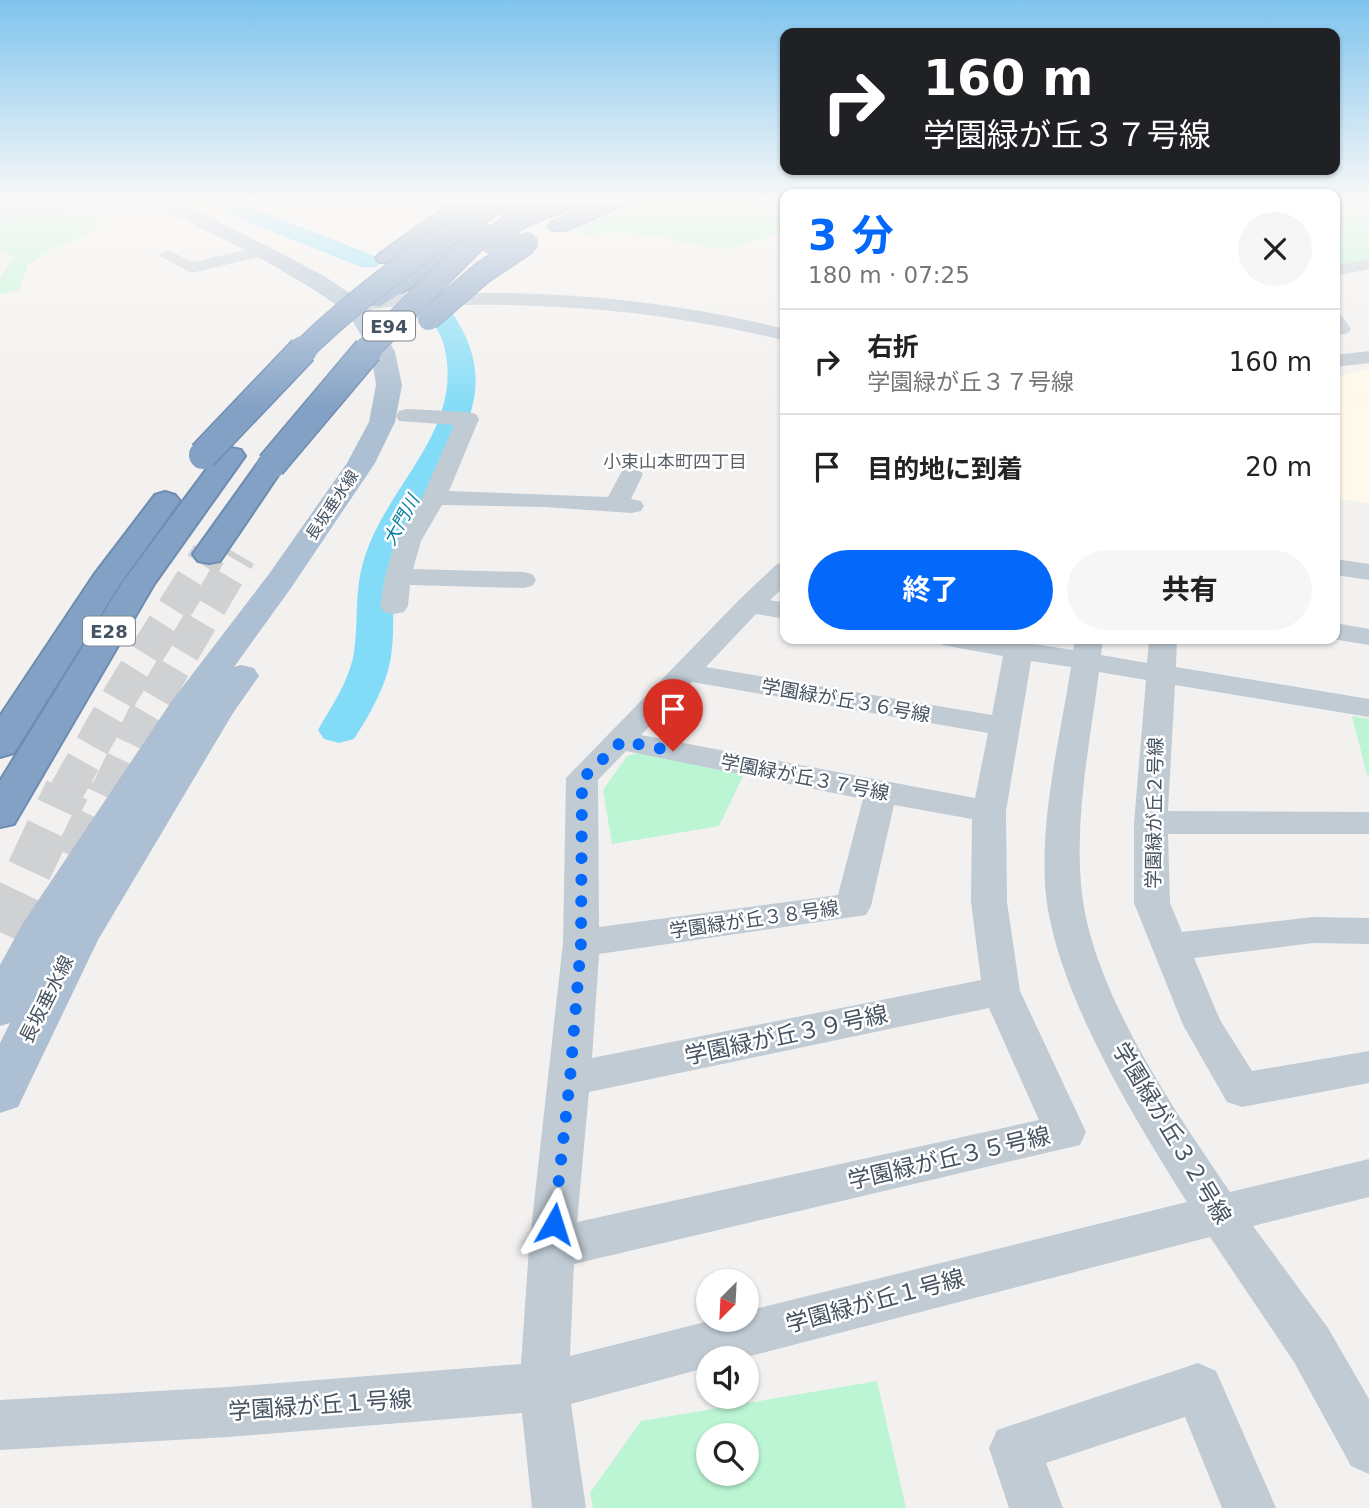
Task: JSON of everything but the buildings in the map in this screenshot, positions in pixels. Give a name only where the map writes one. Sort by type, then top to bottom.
[{"type":"highway","points":[[245,407],[362,280],[375,269]]},
{"type":"highway","name":"E28","points":[[0,814],[245,407],[292,360],[401,269]]},
{"type":"highway","points":[[368,305],[406,269]]},
{"type":"highway","name":"E28","points":[[0,745],[105,582],[157,511],[272,408],[317,360],[422,269]]},
{"type":"highway","points":[[368,305],[426,269]]},
{"type":"highway","points":[[341,346],[435,269]]},
{"type":"highway","name":"E94","points":[[239,555],[284,466],[321,402],[444,269]]},
{"type":"highway","name":"E94","points":[[209,554],[284,466],[344,405],[415,321],[465,269]]},
{"type":"highway","points":[[284,466],[416,330],[462,288],[489,269]]},
{"type":"highway","points":[[272,408],[313,372]]},
{"type":"main road","name":"長坂垂水線","points":[[295,269],[368,305]]},
{"type":"main road","name":"長坂垂水線","points":[[0,1092],[77,937],[215,713],[307,584],[385,464],[407,416],[412,383],[405,349],[389,321],[336,277],[322,269]]},
{"type":"main road","name":"長坂垂水線","points":[[0,1008],[39,935],[184,710],[280,581],[361,463],[382,422],[389,385],[383,352],[368,324],[368,305]]},
{"type":"street","points":[[1340,271],[1365,270]]},
{"type":"street","points":[[368,305],[524,299],[604,303],[682,312],[780,334]]},
{"type":"street","points":[[368,305],[509,304],[590,307],[684,318],[780,340]]},
{"type":"street","points":[[1340,353],[1369,351]]},
{"type":"street","points":[[1340,360],[1369,358]]},
{"type":"street","points":[[394,606],[398,577],[408,541],[434,498],[468,419],[407,416]]},
{"type":"street","points":[[434,498],[624,506],[631,474]]},
{"type":"street","points":[[1340,568],[1369,572]]},
{"type":"street","points":[[559,1508],[544,1387],[552,1248],[581,943],[582,779],[622,741],[780,576]]},
{"type":"street","points":[[398,577],[523,580]]},
{"type":"street","points":[[750,606],[780,610]]},
{"type":"street","points":[[1340,632],[1369,637]]},
{"type":"street","points":[[1020,644],[1087,650],[1160,674],[1369,708]]},
{"type":"street","name":"学園緑が丘３５号線","points":[[552,1248],[1065,1132],[1001,991],[989,902],[989,811],[1020,644]]},
{"type":"street","name":"学園緑が丘２号線","points":[[1163,644],[1151,823],[1152,903],[1203,1025],[1242,1090],[1369,1067]]},
{"type":"street","name":"学園緑が丘３２号線","points":[[1087,650],[1062,834],[1063,886],[1071,929],[1093,995],[1153,1112],[1311,1345],[1369,1448]]},
{"type":"street","name":"学園緑が丘３６号線","points":[[687,672],[1004,727]]},
{"type":"street","name":"学園緑が丘３７号線","points":[[622,741],[989,811]]},
{"type":"street","name":"学園緑が丘３８号線","points":[[581,943],[853,906],[881,792]]},
{"type":"street","points":[[1151,823],[1369,823]]},
{"type":"street","points":[[1170,947],[1313,930],[1369,930]]},
{"type":"street","name":"学園緑が丘３９号線","points":[[570,1079],[1001,991]]},
{"type":"street","name":"学園緑が丘１号線","points":[[0,1425],[228,1412],[544,1387],[937,1284],[1369,1178]]},
{"type":"street","points":[[1036,1508],[1015,1448],[1198,1388],[1248,1508]]},
{"type":"shaded area","points":[[1369,369],[1369,503],[1340,500],[1340,376]]},
{"type":"green space","points":[[5,269],[26,269],[19,290],[0,294],[0,279]]},
{"type":"green space","points":[[1352,716],[1369,719],[1369,775],[1367,775]]},
{"type":"green space","points":[[641,752],[744,774],[719,826],[612,844],[603,790],[627,756]]},
{"type":"green space","points":[[877,1381],[906,1508],[593,1508],[590,1493],[641,1421],[712,1409],[759,1409],[759,1401]]},
{"type":"waterway","name":"大門川","points":[[339,730],[370,666],[377,576],[384,550],[447,437],[458,407],[463,377],[458,347],[442,316]]},
{"type":"tunnel","points":[[66,791],[123,691],[209,554]]},
{"type":"tunnel","points":[[108,792],[145,715],[239,555]]},
{"type":"tunnel","points":[[76,858],[109,790]]},
{"type":"tunnel","points":[[0,932],[66,791]]},
{"type":"district","name":"小束山本町四丁目","points":[[675,461]]},
{"type":"route","points":[[554,1224],[581,943],[582,779],[622,741],[673,751]]}]
